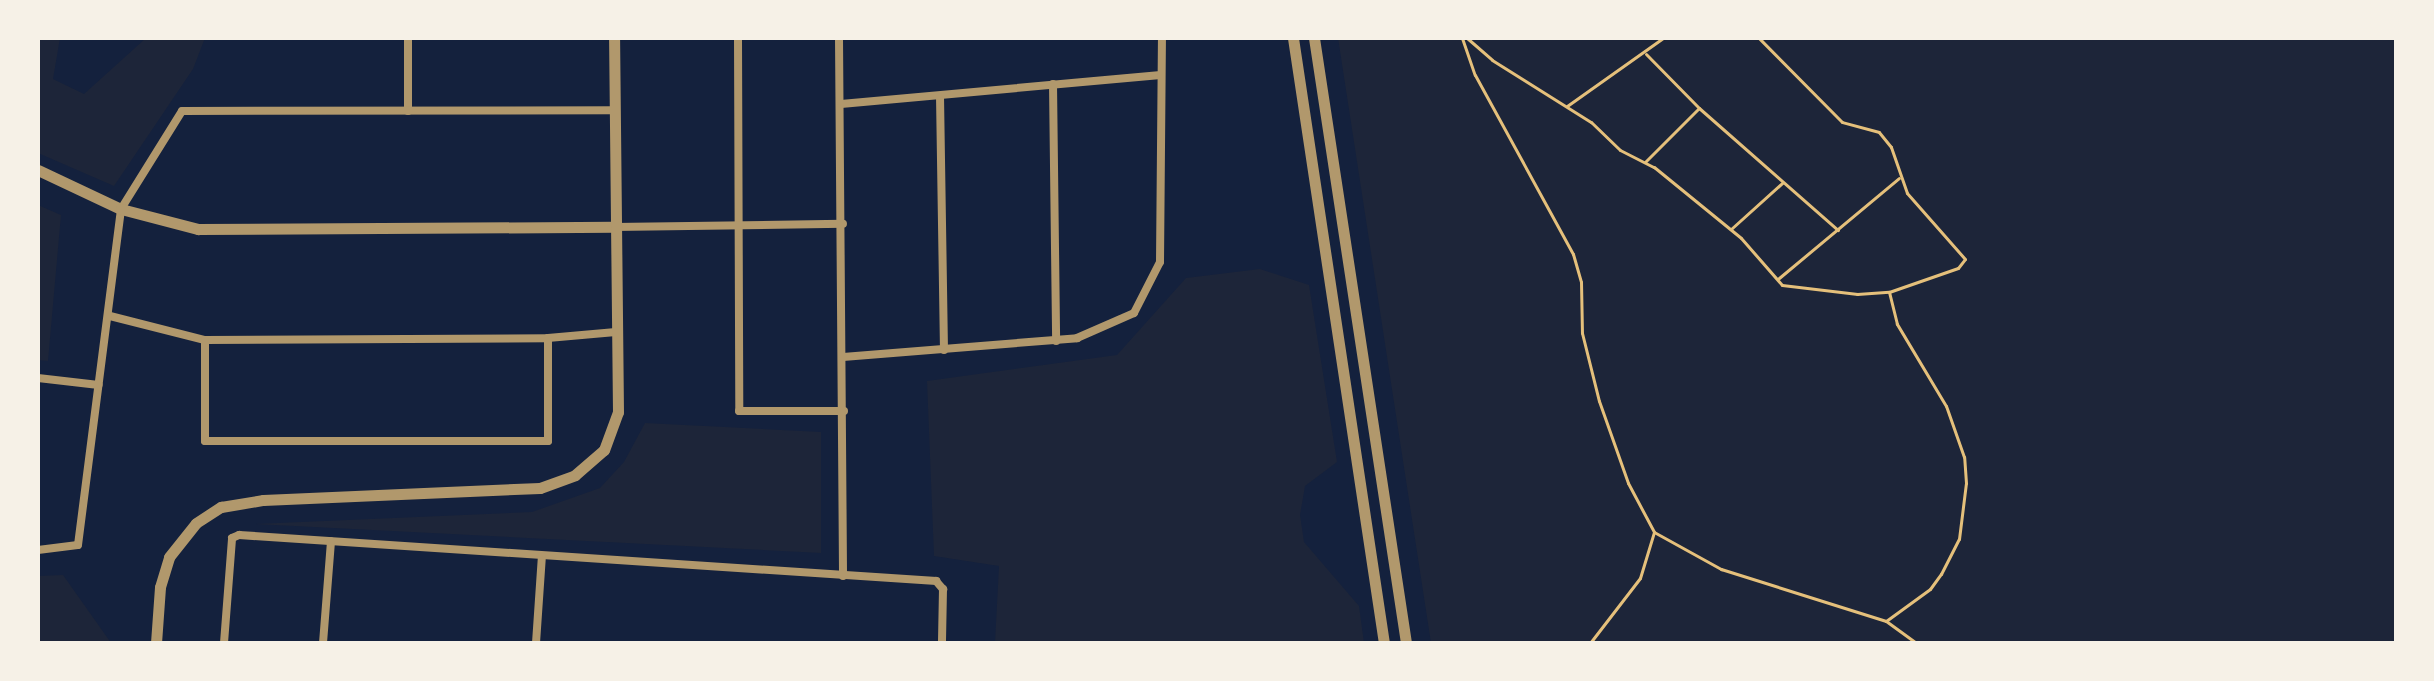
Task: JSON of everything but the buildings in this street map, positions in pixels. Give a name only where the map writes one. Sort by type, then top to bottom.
[{"type":"street","points":[[408,38],[408,111]]},
{"type":"street","points":[[156,643],[160,587],[169,557],[196,523],[221,507],[263,500],[540,488],[575,475],[604,450],[614,428],[614,38]]},
{"type":"street","points":[[738,38],[741,226],[739,411],[844,411]]},
{"type":"street","points":[[839,38],[843,224],[843,576]]},
{"type":"street","points":[[843,357],[1056,341],[1099,332],[1134,313],[1159,269],[1162,38]]},
{"type":"street","points":[[1293,38],[1384,643]]},
{"type":"street","points":[[1314,38],[1406,643]]},
{"type":"street","points":[[841,104],[1161,75]]},
{"type":"street","points":[[1053,84],[1056,341]]},
{"type":"street","points":[[940,96],[944,350]]},
{"type":"street","points":[[38,550],[78,545],[110,316],[121,209],[182,111],[615,110]]},
{"type":"street","points":[[38,170],[121,209],[198,229],[843,224]]},
{"type":"street","points":[[110,316],[205,340],[548,338],[616,332]]},
{"type":"street","points":[[205,340],[205,441],[548,441],[548,338]]},
{"type":"street","points":[[38,378],[99,385]]},
{"type":"street","points":[[224,643],[232,538],[331,541],[936,581],[943,589],[942,643]]},
{"type":"street","points":[[323,643],[331,541]]},
{"type":"street","points":[[536,643],[542,556]]},
{"type":"path","points":[[1465,38],[1492,60],[1567,106],[1620,150],[1645,163],[1731,229],[1782,285],[1807,290],[1889,292],[1938,278],[1965,259],[1899,178],[1891,147],[1879,132],[1842,122],[1759,38]]},
{"type":"path","points":[[1465,38],[1475,75],[1573,254],[1581,282],[1582,333],[1599,401],[1628,483],[1654,532],[1721,569],[1886,621],[1916,643]]},
{"type":"path","points":[[1567,106],[1646,54],[1663,38]]},
{"type":"path","points":[[1646,54],[1699,108],[1838,230]]},
{"type":"path","points":[[1645,163],[1699,108]]},
{"type":"path","points":[[1778,278],[1899,178]]},
{"type":"path","points":[[1731,229],[1782,183]]},
{"type":"path","points":[[1886,621],[1930,589],[1941,574],[1959,539],[1966,483],[1964,457],[1946,406],[1897,324],[1889,292]]},
{"type":"path","points":[[1590,643],[1640,578],[1654,532]]},
{"type":"shaded area","points":[[38,38],[60,38],[53,79],[84,94],[146,38],[205,38],[193,69],[114,186],[38,153]]},
{"type":"shaded area","points":[[1338,38],[2396,38],[2396,643],[1431,643]]},
{"type":"shaded area","points":[[38,205],[61,215],[48,361],[38,360]]},
{"type":"shaded area","points":[[1260,269],[1309,285],[1337,462],[1305,486],[1300,515],[1304,542],[1359,606],[1364,643],[995,643],[999,566],[934,556],[927,381],[1117,355],[1186,278]]},
{"type":"shaded area","points":[[645,423],[821,432],[821,553],[255,524],[532,512],[600,488],[624,462]]},
{"type":"shaded area","points":[[63,575],[109,643],[38,643],[38,576]]}]
